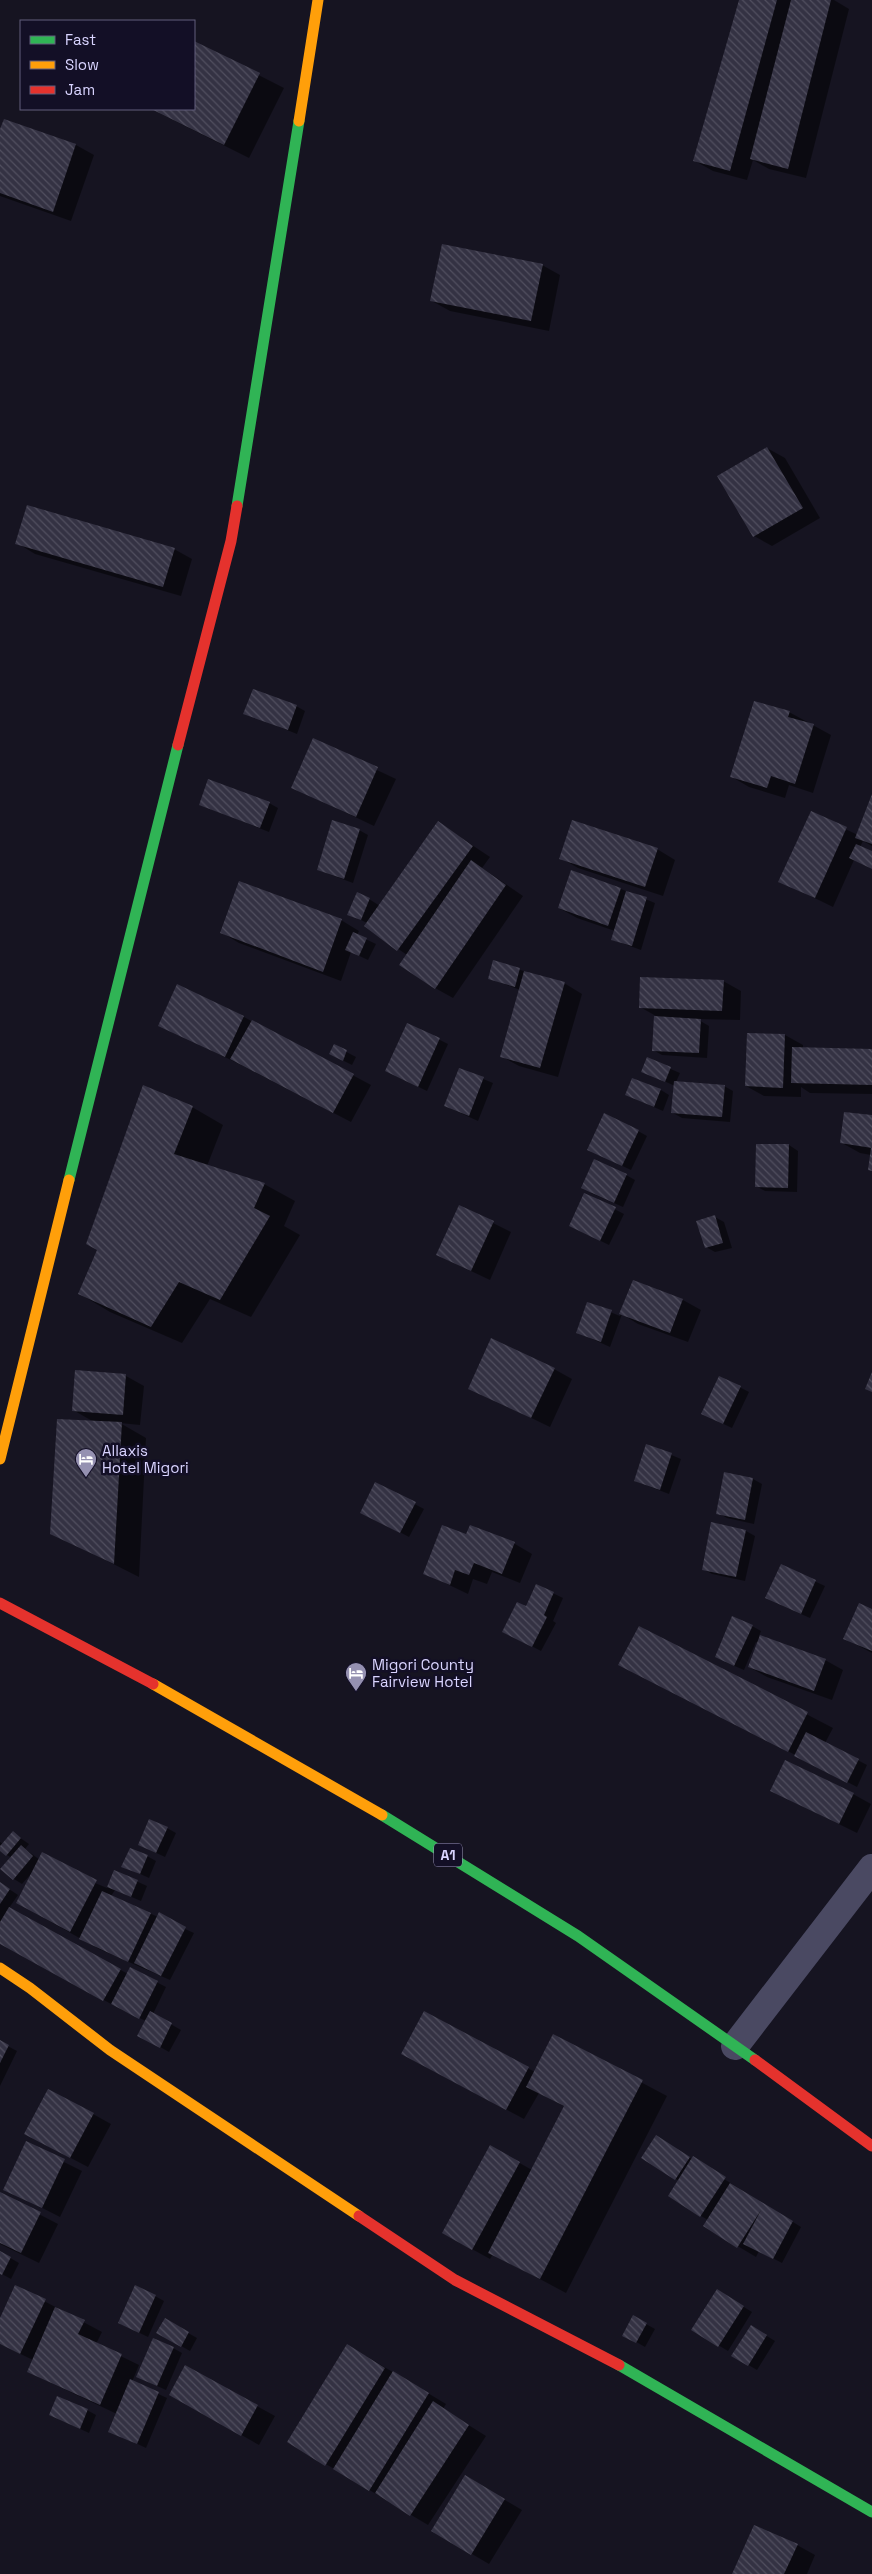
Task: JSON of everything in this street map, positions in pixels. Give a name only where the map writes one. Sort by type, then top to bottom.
[{"type":"main road","points":[[0,1459],[136,903],[231,541],[318,0]]},
{"type":"main road","name":"A1","points":[[0,1603],[144,1678],[378,1812],[535,1908],[672,1999],[872,2146]]},
{"type":"main road","points":[[0,1968],[30,1988],[110,2050],[454,2280],[557,2331],[651,2383],[872,2512]]},
{"type":"street","points":[[735,2046],[872,1868]]},
{"type":"building","points":[[739,0],[777,0],[730,171],[693,161]]},
{"type":"building","points":[[791,0],[831,0],[788,169],[750,159]]},
{"type":"building","points":[[195,41],[260,73],[224,145],[153,110],[195,110]]},
{"type":"building","points":[[4,119],[76,144],[53,212],[0,193],[0,129]]},
{"type":"building","points":[[442,244],[543,264],[531,321],[430,301]]},
{"type":"building","points":[[767,447],[803,508],[753,537],[717,476]]},
{"type":"building","points":[[27,505],[175,548],[163,587],[15,544]]},
{"type":"building","points":[[253,689],[297,705],[288,730],[243,714]]},
{"type":"building","points":[[754,701],[790,711],[788,717],[814,724],[795,784],[771,776],[767,788],[730,777]]},
{"type":"building","points":[[313,738],[378,767],[356,817],[291,788]]},
{"type":"building","points":[[208,779],[270,802],[260,828],[199,805]]},
{"type":"building","points":[[872,794],[872,844],[855,838]]},
{"type":"building","points":[[811,811],[847,827],[815,898],[778,882]]},
{"type":"building","points":[[332,820],[360,829],[344,879],[317,870]]},
{"type":"building","points":[[572,820],[658,848],[645,887],[559,859]]},
{"type":"building","points":[[438,821],[473,846],[397,951],[364,926]]},
{"type":"building","points":[[856,844],[872,851],[872,869],[849,858]]},
{"type":"building","points":[[471,860],[506,885],[435,989],[399,965]]},
{"type":"building","points":[[571,870],[621,888],[608,926],[558,908]]},
{"type":"building","points":[[239,881],[342,919],[323,972],[220,933]]},
{"type":"building","points":[[626,891],[647,897],[632,946],[611,940]]},
{"type":"building","points":[[357,892],[370,898],[361,920],[347,915]]},
{"type":"building","points":[[353,932],[367,938],[359,956],[345,950]]},
{"type":"building","points":[[493,960],[520,968],[515,987],[488,979]]},
{"type":"building","points":[[524,971],[565,982],[540,1068],[500,1057]]},
{"type":"building","points":[[640,977],[724,980],[722,1011],[639,1008]]},
{"type":"building","points":[[177,984],[244,1016],[225,1057],[158,1026]]},
{"type":"building","points":[[654,1016],[701,1019],[699,1053],[652,1051]]},
{"type":"building","points":[[252,1020],[354,1074],[333,1113],[230,1059]]},
{"type":"building","points":[[407,1023],[440,1038],[418,1087],[385,1071]]},
{"type":"building","points":[[747,1033],[785,1034],[783,1088],[745,1086]]},
{"type":"building","points":[[334,1044],[347,1050],[343,1061],[329,1054]]},
{"type":"building","points":[[792,1047],[872,1049],[872,1085],[791,1083]]},
{"type":"building","points":[[647,1057],[671,1067],[665,1082],[641,1072]]},
{"type":"building","points":[[459,1068],[484,1077],[469,1116],[444,1106]]},
{"type":"building","points":[[632,1078],[661,1089],[654,1107],[625,1095]]},
{"type":"building","points":[[674,1081],[725,1085],[722,1117],[671,1113]]},
{"type":"building","points":[[143,1085],[193,1106],[174,1154],[265,1183],[254,1208],[270,1216],[220,1300],[179,1282],[151,1327],[78,1294],[97,1250],[86,1244]]},
{"type":"building","points":[[844,1112],[872,1115],[872,1148],[840,1143]]},
{"type":"building","points":[[604,1113],[639,1130],[622,1166],[587,1150]]},
{"type":"building","points":[[756,1144],[789,1144],[788,1188],[755,1187]]},
{"type":"building","points":[[872,1148],[872,1171],[868,1170]]},
{"type":"building","points":[[594,1159],[627,1174],[614,1203],[581,1188]]},
{"type":"building","points":[[584,1193],[616,1207],[600,1241],[569,1226]]},
{"type":"building","points":[[459,1205],[494,1221],[471,1271],[436,1255]]},
{"type":"building","points":[[715,1215],[723,1243],[705,1248],[696,1221]]},
{"type":"building","points":[[633,1280],[683,1299],[670,1333],[619,1314]]},
{"type":"building","points":[[587,1302],[612,1310],[601,1342],[576,1333]]},
{"type":"building","points":[[491,1338],[555,1368],[531,1418],[468,1389]]},
{"type":"building","points":[[75,1370],[126,1374],[123,1415],[72,1411]]},
{"type":"building","points":[[872,1372],[872,1392],[865,1389]]},
{"type":"building","points":[[719,1376],[741,1386],[723,1424],[701,1414]]},
{"type":"building","name":"Allaxis Hotel Migori","points":[[57,1419],[122,1422],[114,1564],[50,1534]]},
{"type":"building","points":[[646,1444],[672,1453],[660,1490],[634,1481]]},
{"type":"building","points":[[724,1472],[753,1478],[745,1520],[716,1514]]},
{"type":"building","points":[[375,1482],[416,1502],[400,1533],[360,1513]]},
{"type":"building","points":[[711,1522],[746,1530],[736,1577],[702,1570]]},
{"type":"building","points":[[442,1525],[466,1534],[470,1525],[515,1542],[502,1574],[474,1563],[469,1575],[455,1570],[450,1585],[423,1574]]},
{"type":"building","points":[[781,1564],[816,1580],[801,1614],[765,1598]]},
{"type":"building","points":[[536,1584],[554,1592],[544,1615],[547,1617],[532,1647],[502,1632],[517,1602],[526,1606]]},
{"type":"building","points":[[859,1603],[872,1609],[872,1651],[843,1639]]},
{"type":"building","points":[[732,1616],[753,1625],[734,1666],[715,1657]]},
{"type":"building","points":[[639,1626],[808,1712],[788,1752],[618,1665]]},
{"type":"building","points":[[760,1635],[826,1659],[814,1691],[748,1667]]},
{"type":"building","points":[[806,1732],[859,1759],[847,1783],[794,1756]]},
{"type":"building","points":[[785,1760],[854,1793],[839,1824],[770,1791]]},
{"type":"building","points":[[149,1819],[168,1827],[156,1853],[138,1845]]},
{"type":"building","points":[[13,1831],[21,1838],[6,1856],[0,1851],[0,1846]]},
{"type":"building","points":[[21,1845],[33,1856],[13,1880],[0,1869]]},
{"type":"building","points":[[130,1848],[148,1855],[140,1874],[121,1867]]},
{"type":"building","points":[[42,1852],[97,1880],[70,1932],[16,1903]]},
{"type":"building","points":[[114,1870],[138,1880],[131,1897],[107,1887]]},
{"type":"building","points":[[0,1882],[10,1889],[0,1904]]},
{"type":"building","points":[[102,1891],[151,1913],[128,1962],[79,1939]]},
{"type":"building","points":[[9,1907],[121,1969],[103,2001],[0,1944],[0,1922]]},
{"type":"building","points":[[159,1912],[186,1927],[161,1976],[134,1963]]},
{"type":"building","points":[[130,1967],[158,1981],[139,2019],[111,2004]]},
{"type":"building","points":[[150,2011],[172,2023],[160,2048],[137,2036]]},
{"type":"building","points":[[424,2011],[529,2067],[506,2110],[401,2054]]},
{"type":"building","points":[[553,2034],[643,2080],[540,2279],[488,2253],[564,2106],[526,2087]]},
{"type":"building","points":[[0,2040],[9,2045],[0,2063]]},
{"type":"building","points":[[48,2089],[94,2113],[70,2158],[24,2134]]},
{"type":"building","points":[[656,2135],[690,2157],[675,2180],[641,2158]]},
{"type":"building","points":[[26,2141],[65,2159],[42,2208],[3,2190]]},
{"type":"building","points":[[490,2145],[520,2162],[472,2250],[442,2233]]},
{"type":"building","points":[[693,2156],[726,2177],[700,2217],[668,2196]]},
{"type":"building","points":[[730,2183],[793,2221],[773,2259],[743,2244],[761,2210],[737,2248],[703,2226]]},
{"type":"building","points":[[0,2192],[41,2212],[21,2253],[0,2243]]},
{"type":"building","points":[[0,2251],[11,2257],[2,2275],[0,2274]]},
{"type":"building","points":[[15,2285],[46,2299],[20,2354],[0,2344],[0,2318]]},
{"type":"building","points":[[135,2285],[156,2295],[139,2333],[118,2323]]},
{"type":"building","points":[[717,2289],[744,2306],[718,2347],[691,2330]]},
{"type":"building","points":[[55,2307],[85,2320],[78,2334],[122,2354],[100,2405],[27,2372]]},
{"type":"building","points":[[633,2315],[647,2323],[636,2343],[622,2336]]},
{"type":"building","points":[[165,2318],[189,2332],[181,2347],[156,2333]]},
{"type":"building","points":[[751,2325],[767,2335],[748,2366],[731,2356]]},
{"type":"building","points":[[153,2338],[174,2347],[157,2386],[136,2377]]},
{"type":"building","points":[[347,2344],[385,2368],[325,2466],[287,2442]]},
{"type":"building","points":[[185,2365],[258,2405],[241,2436],[169,2395]]},
{"type":"building","points":[[393,2371],[429,2393],[369,2491],[333,2469]]},
{"type":"building","points":[[130,2379],[159,2392],[137,2444],[108,2432]]},
{"type":"building","points":[[57,2396],[88,2409],[80,2429],[49,2415]]},
{"type":"building","points":[[433,2401],[469,2425],[410,2516],[375,2493]]},
{"type":"building","points":[[465,2475],[505,2499],[471,2555],[431,2531]]},
{"type":"building","points":[[754,2525],[798,2544],[784,2574],[732,2574]]},
{"type":"traffic: fast","points":[[237,506],[299,121]]},
{"type":"traffic: fast","points":[[69,1180],[178,745]]},
{"type":"traffic: fast","points":[[382,1815],[578,1936],[755,2060]]},
{"type":"traffic: fast","points":[[619,2365],[872,2512]]},
{"type":"traffic: slow","points":[[299,121],[318,0]]},
{"type":"traffic: slow","points":[[0,1459],[69,1180]]},
{"type":"traffic: slow","points":[[153,1684],[382,1815]]},
{"type":"traffic: slow","points":[[0,1968],[30,1988],[110,2050],[359,2216]]},
{"type":"traffic: jam","points":[[178,745],[231,541],[237,506]]},
{"type":"traffic: jam","points":[[0,1603],[153,1684]]},
{"type":"traffic: jam","points":[[755,2060],[872,2146]]},
{"type":"traffic: jam","points":[[359,2216],[455,2280],[619,2365]]},
{"type":"place","name":"Allaxis Hotel Migori","points":[[86,1478]]},
{"type":"place","name":"Migori County Fairview Hotel","points":[[356,1692]]}]
